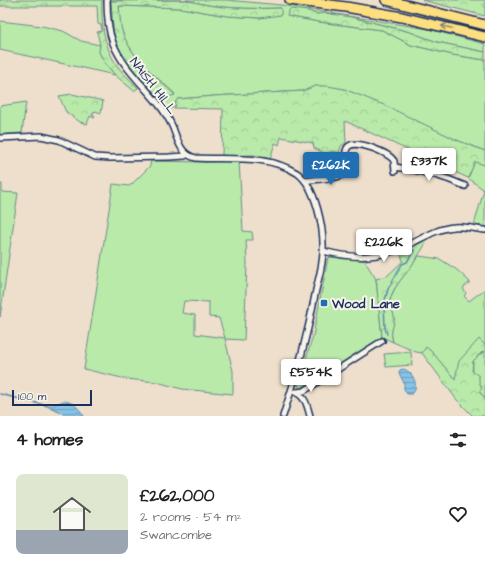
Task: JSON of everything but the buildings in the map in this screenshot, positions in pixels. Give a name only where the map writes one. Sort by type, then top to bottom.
[{"type":"highway","points":[[290,0],[346,7],[402,17],[485,37]]},
{"type":"highway","points":[[386,0],[485,25]]},
{"type":"street","name":"NAISH HILL","points":[[107,2],[108,23],[112,42],[122,61],[132,76],[149,92],[164,112],[171,124],[180,147],[187,154]]},
{"type":"street","points":[[0,138],[40,136],[59,140],[96,157],[169,157],[185,156],[187,154],[196,158],[241,158],[261,161],[292,170],[306,181],[315,202],[324,251],[313,309],[294,392],[284,416]]},
{"type":"street","points":[[306,181],[341,175],[346,168],[347,149],[354,145],[364,146],[389,155],[394,161],[395,169],[447,179],[466,186]]},
{"type":"street","points":[[324,251],[358,257],[371,257],[402,248],[432,233],[453,227],[485,230]]},
{"type":"street","points":[[294,392],[304,391],[382,341]]},
{"type":"street","points":[[294,392],[304,398],[310,416]]},
{"type":"green space","points":[[0,0],[102,0],[104,36],[110,53],[121,71],[138,88],[134,91],[115,75],[105,63],[99,52],[100,45],[97,32],[102,31],[101,25],[98,24],[97,6],[0,6]]},
{"type":"green space","points":[[186,0],[226,0],[281,5],[428,29],[485,44],[485,52],[437,42],[410,32],[351,17],[326,13],[316,14],[309,11],[287,16],[319,22],[382,30],[411,45],[453,55],[485,60],[485,151],[459,141],[344,89],[320,86],[303,91],[178,99],[176,101],[175,108],[164,108],[164,102],[161,99],[175,94],[144,66],[131,50],[121,28],[119,6],[181,8],[227,16],[260,18],[281,8],[221,7]]},
{"type":"green space","points":[[186,0],[221,7],[281,8],[281,15],[260,18],[227,16],[181,8],[119,6],[122,31],[131,50],[144,66],[175,95],[161,99],[134,71],[118,47],[113,29],[111,1]]},
{"type":"green space","points":[[422,0],[485,0],[485,16]]},
{"type":"green space","points":[[290,9],[309,11],[316,14],[326,13],[351,17],[410,32],[437,42],[485,52],[485,60],[453,55],[411,45],[382,30],[319,22],[287,16]]},
{"type":"green space","points":[[0,21],[42,26],[63,31],[81,41],[100,45],[100,54],[102,58],[115,75],[0,50]]},
{"type":"green space","points":[[315,86],[328,86],[344,89],[384,105],[459,141],[485,151],[485,165],[475,162],[468,178],[345,121],[346,143],[341,146],[339,153],[332,151],[326,154],[314,148],[313,143],[281,137],[279,145],[275,143],[270,159],[254,155],[222,156],[223,109],[175,108],[176,101],[178,99],[303,91]]},
{"type":"green space","points":[[72,94],[103,101],[101,113],[95,111],[92,115],[95,117],[90,116],[87,124],[80,122],[66,112],[59,96]]},
{"type":"green space","points":[[26,102],[22,133],[0,135],[0,106]]},
{"type":"green space","points":[[151,161],[239,161],[243,231],[252,232],[253,240],[246,240],[247,264],[244,340],[225,339],[233,371],[233,394],[182,389],[157,382],[126,379],[84,369],[113,184],[129,186],[150,166]],"holes":[[[184,301],[209,302],[209,317],[219,318],[225,338],[195,334],[195,315],[182,313]]]},
{"type":"green space","points":[[475,161],[485,165],[485,227],[474,225],[484,190],[468,178]]},
{"type":"green space","points":[[0,184],[2,184],[2,192],[18,193],[0,317]]},
{"type":"green space","points":[[430,236],[391,295],[390,302],[394,318],[392,331],[393,342],[382,337],[376,279],[387,276],[403,261],[400,251]]},
{"type":"green space","points":[[419,256],[440,259],[457,270],[470,282],[463,288],[466,294],[464,296],[469,301],[485,289],[485,345],[484,346],[479,340],[455,380],[432,352],[426,348],[422,353],[416,352],[393,342],[392,331],[394,318],[390,305],[391,297],[397,285]]},
{"type":"green space","points":[[333,257],[364,260],[376,279],[382,337],[300,389],[298,385],[313,336],[328,258]]},
{"type":"green space","points":[[479,339],[485,345],[485,352],[483,351],[473,361],[472,371],[479,376],[479,382],[482,388],[479,392],[485,398],[485,416],[473,416],[457,400],[422,353],[426,347],[455,379],[459,361]]},
{"type":"green space","points":[[484,351],[485,398],[477,386],[473,366],[473,361]]},
{"type":"green space","points":[[411,352],[412,365],[386,367],[384,354]]},
{"type":"water","points":[[403,369],[410,373],[414,380],[415,387],[412,394],[407,394],[404,389],[404,383],[399,373],[400,370]]},
{"type":"water","points":[[63,401],[69,402],[75,406],[84,416],[66,416],[59,411],[44,405],[54,405]]},
{"type":"waterway","points":[[387,334],[385,328],[384,304],[388,289],[402,264],[407,262],[414,250]]},
{"type":"waterway","points":[[0,394],[44,405]]},
{"type":"place","name":"Wood Lane","points":[[324,303]]}]
